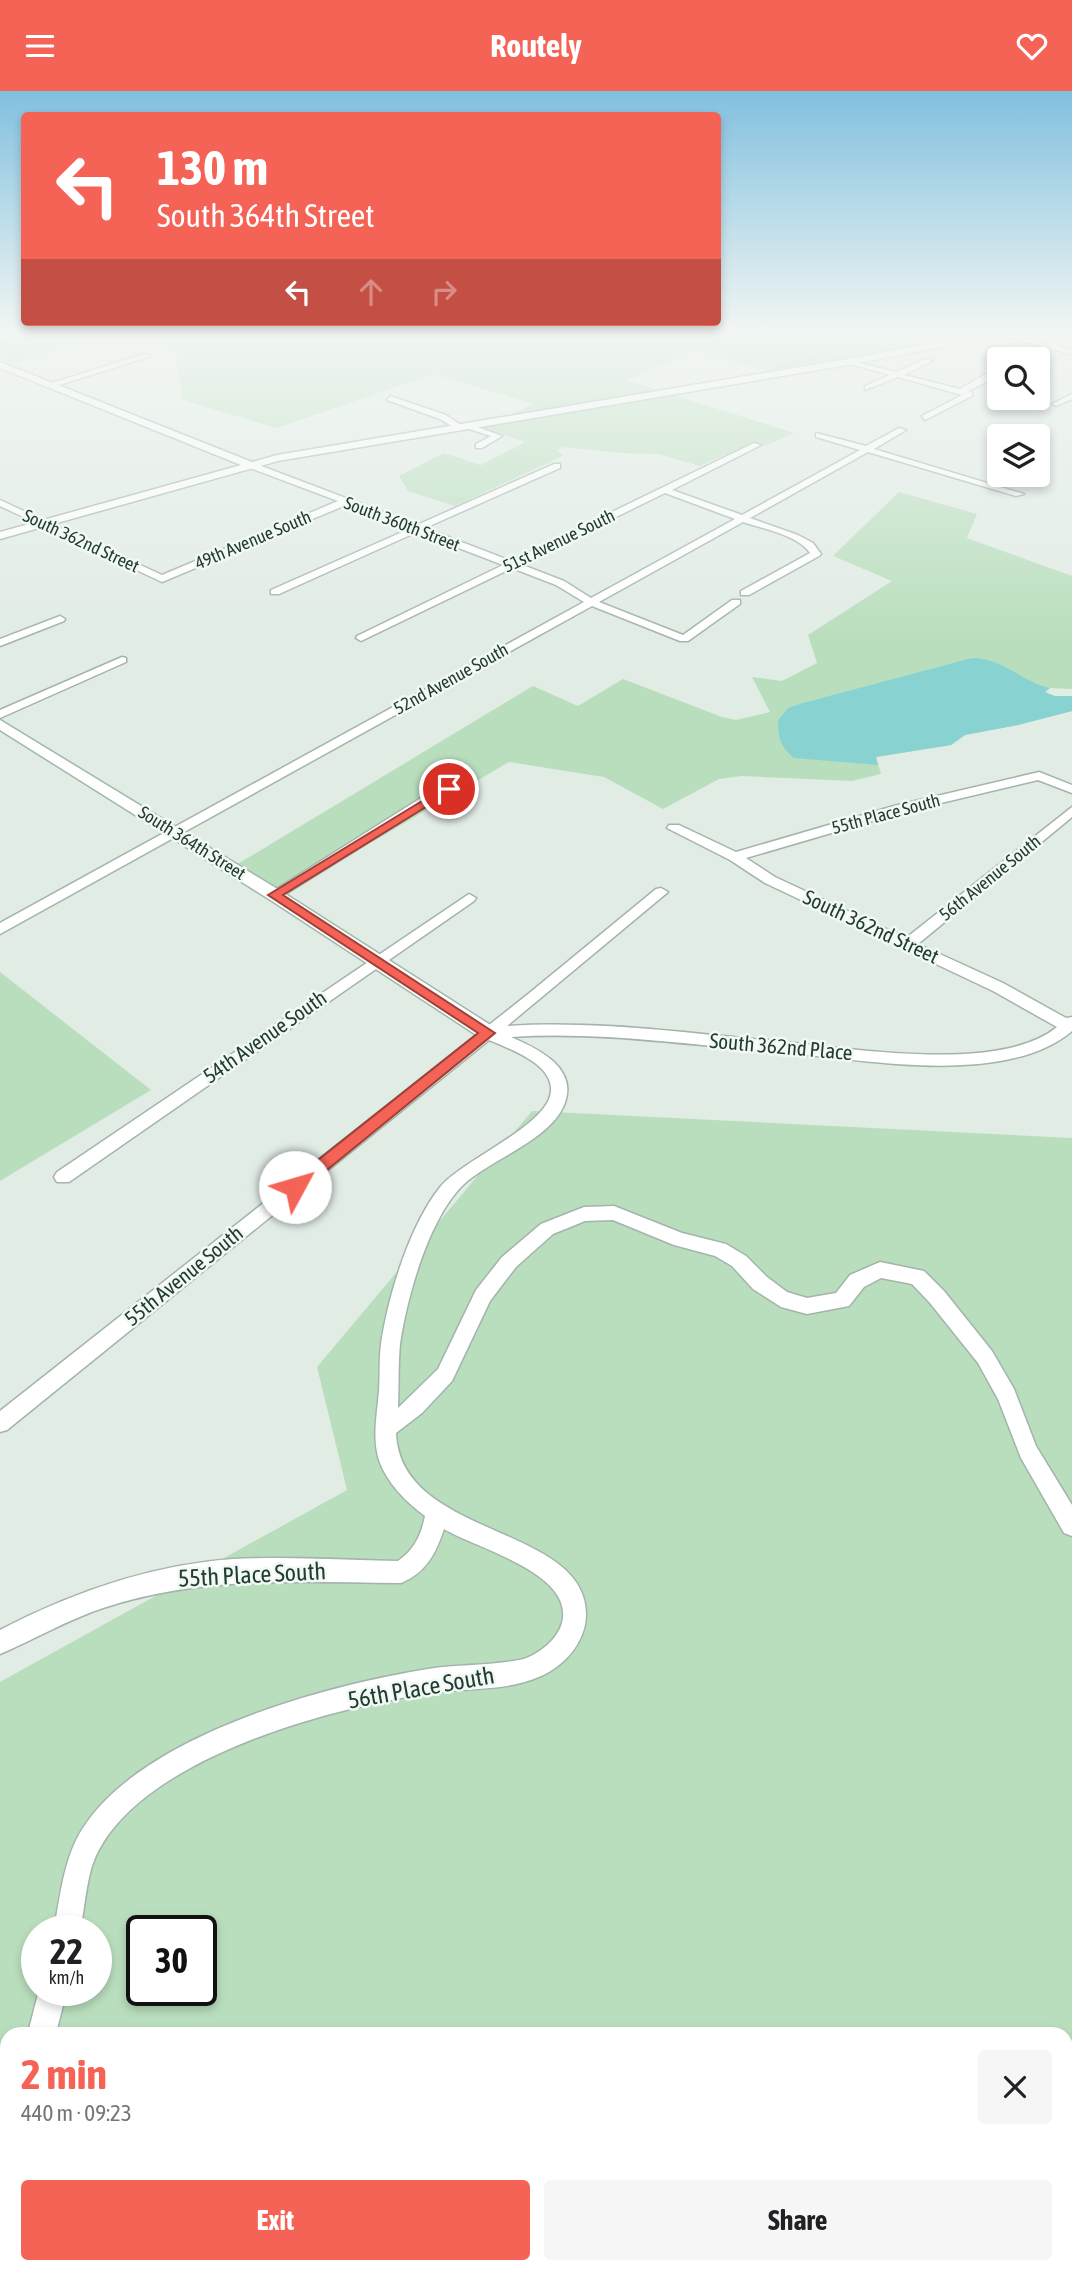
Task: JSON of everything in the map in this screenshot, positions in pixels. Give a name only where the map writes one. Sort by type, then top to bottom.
[{"type":"main road","name":"South 360th Street","points":[[175,435],[248,464]]},
{"type":"main road","points":[[0,535],[248,464],[413,435]]},
{"type":"main road","name":"South 364th Street","points":[[0,724],[274,895],[488,1033]]},
{"type":"street","points":[[479,446],[498,436],[494,435]]},
{"type":"street","points":[[819,435],[1019,494]]},
{"type":"street","name":"52nd Avenue South","points":[[0,929],[892,435]]},
{"type":"street","name":"51st Avenue South","points":[[361,638],[757,445]]},
{"type":"street","name":"South 360th Street","points":[[248,464],[560,583],[592,602],[684,639],[736,602]]},
{"type":"street","points":[[275,592],[557,465]]},
{"type":"street","points":[[664,490],[795,537],[810,545],[816,554],[745,593]]},
{"type":"street","name":"49th Avenue South","points":[[162,579],[344,502]]},
{"type":"street","name":"South 362nd Street","points":[[0,503],[162,579]]},
{"type":"street","points":[[0,643],[60,619]]},
{"type":"street","points":[[0,714],[122,660]]},
{"type":"street","name":"55th Place South","points":[[735,857],[900,809],[1039,776],[1072,789]]},
{"type":"street","points":[[274,895],[426,801]]},
{"type":"street","name":"56th Avenue South","points":[[908,944],[1072,811]]},
{"type":"street","name":"South 362nd Street","points":[[674,828],[735,857],[770,880],[998,987],[1070,1024]]},
{"type":"street","name":"55th Avenue South","points":[[0,1423],[543,992],[576,959],[661,892]]},
{"type":"street","name":"54th Avenue South","points":[[63,1177],[468,898]]},
{"type":"street","name":"South 362nd Place","points":[[488,1033],[535,1030],[614,1033],[936,1060],[977,1059],[1002,1055],[1033,1046],[1070,1024]]},
{"type":"street","points":[[385,1430],[391,1339],[415,1256],[441,1198],[461,1176],[498,1154],[538,1124],[559,1099],[560,1086],[547,1067],[532,1055],[488,1033]]},
{"type":"street","points":[[385,1430],[415,1406],[445,1375],[483,1296],[521,1250],[547,1229],[569,1218],[592,1213],[614,1213],[680,1240],[720,1249],[739,1261],[760,1283],[781,1299],[807,1305],[842,1300],[858,1281],[880,1270],[917,1277],[937,1297],[985,1357],[1007,1395],[1028,1451],[1072,1525]]},
{"type":"street","name":"56th Place South","points":[[71,1915],[90,1840],[104,1819],[124,1798],[163,1769],[210,1744],[337,1702],[430,1681],[528,1670],[549,1659],[566,1644],[573,1631],[574,1613],[568,1592],[554,1572],[437,1513],[413,1491],[392,1466],[385,1430]]},
{"type":"street","name":"55th Place South","points":[[0,1642],[76,1605],[131,1587],[166,1580],[243,1571],[401,1572],[416,1564],[430,1544],[437,1513]]},
{"type":"street","points":[[44,2027],[49,2006]]},
{"type":"green space","points":[[504,435],[790,435],[766,446],[752,443],[700,466],[658,454],[563,447],[557,450],[563,456],[455,506],[408,491],[399,476],[444,453],[481,465],[525,442]]},
{"type":"green space","points":[[899,492],[977,514],[967,538],[1072,576],[1072,689],[1050,688],[1045,692],[1052,696],[1072,696],[1072,711],[965,735],[951,745],[876,757],[881,774],[852,781],[742,776],[719,779],[663,809],[604,777],[509,762],[278,897],[231,868],[533,686],[578,706],[623,679],[722,717],[736,720],[770,712],[752,677],[782,681],[817,663],[808,635],[892,581],[833,556]]},
{"type":"green space","points":[[0,972],[151,1090],[0,1181]]},
{"type":"green space","points":[[532,1111],[1072,1138],[1072,2027],[0,2027],[0,1682],[347,1490],[317,1367]]},
{"type":"water","points":[[972,658],[1003,666],[1030,681],[1050,688],[1045,692],[1055,696],[1072,696],[1072,711],[965,735],[951,745],[876,757],[878,765],[794,758],[781,741],[778,720],[788,708]]},
{"type":"route","points":[[295,1187],[488,1033],[274,895],[449,789]]}]
